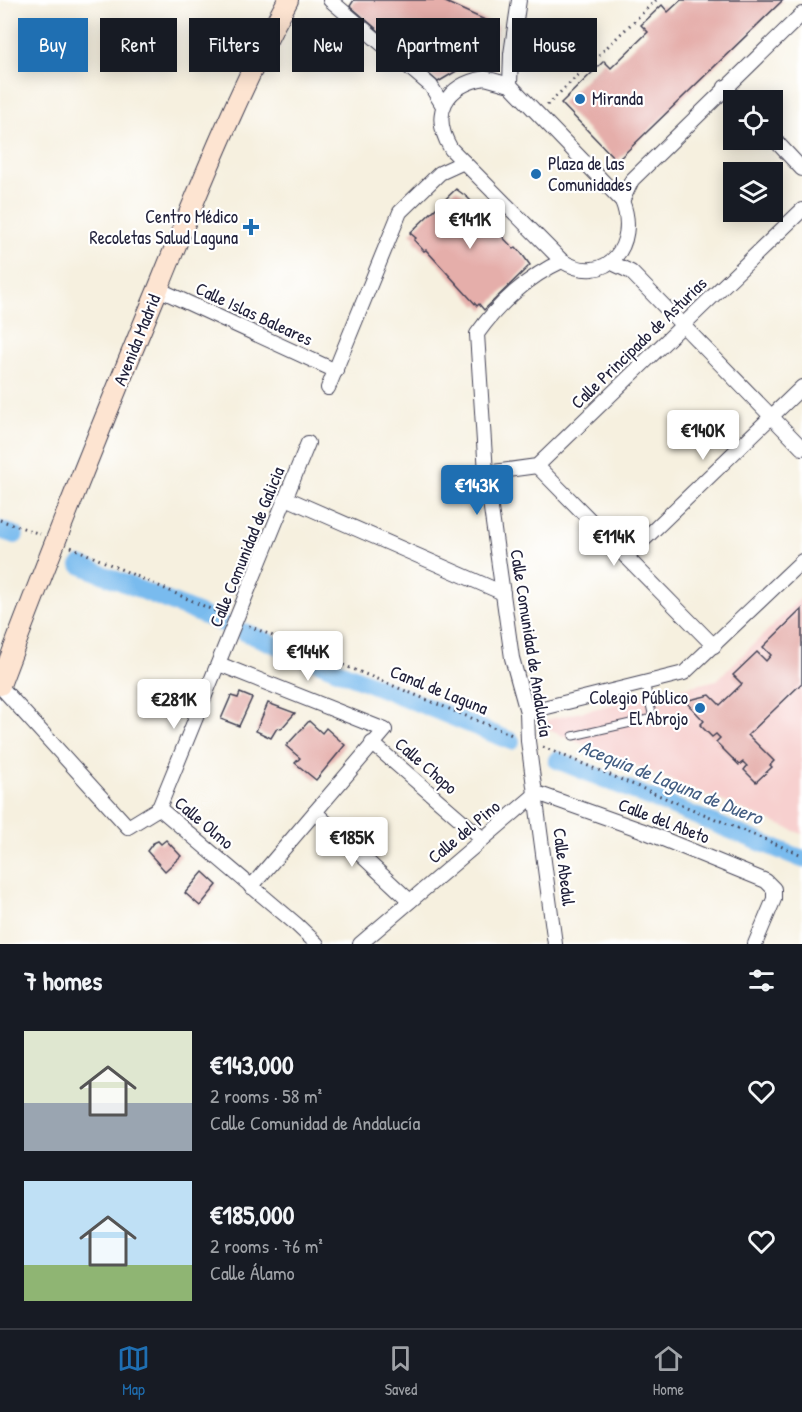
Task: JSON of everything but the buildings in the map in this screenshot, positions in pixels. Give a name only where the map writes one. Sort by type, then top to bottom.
[{"type":"main road","name":"Avenida Madrid","points":[[0,685],[55,539],[158,289],[254,61],[288,0]]},
{"type":"street","points":[[330,0],[431,86],[443,106]]},
{"type":"street","points":[[510,85],[511,54],[519,0]]},
{"type":"street","points":[[622,201],[632,180],[802,14]]},
{"type":"street","points":[[497,80],[511,54]]},
{"type":"street","points":[[473,80],[497,80],[510,85],[537,114],[622,201],[628,214],[627,235],[623,248],[610,262],[588,270],[572,267],[562,261],[464,162],[452,148],[441,127],[443,106],[454,91],[473,80]]},
{"type":"street","points":[[431,86],[454,91]]},
{"type":"street","points":[[725,87],[728,90]]},
{"type":"street","points":[[440,173],[452,148]]},
{"type":"street","points":[[783,149],[802,169]]},
{"type":"street","points":[[328,388],[400,212],[440,173],[464,162]]},
{"type":"street","points":[[611,189],[632,180]]},
{"type":"street","name":"Calle Principado de Asturias","points":[[537,466],[802,210]]},
{"type":"street","points":[[623,248],[631,272]]},
{"type":"street","name":"Calle Comunidad de Andalucía","points":[[537,794],[528,741],[527,712],[512,658],[486,473],[477,334],[487,320],[538,272],[550,250]]},
{"type":"street","name":"Calle Comunidad de Andalucía","points":[[538,272],[562,261]]},
{"type":"street","points":[[610,262],[631,272],[802,448]]},
{"type":"street","name":"Calle Islas Baleares","points":[[158,289],[336,371]]},
{"type":"street","points":[[626,556],[802,387]]},
{"type":"street","name":"Calle Comunidad de Galicia","points":[[159,808],[308,443]]},
{"type":"street","points":[[486,473],[537,466],[714,646]]},
{"type":"street","points":[[286,498],[503,592]]},
{"type":"street","points":[[527,712],[684,673],[802,561]]},
{"type":"street","points":[[219,664],[385,730],[251,887]]},
{"type":"street","name":"Calle Olmo","points":[[0,685],[128,827],[159,808],[317,944]]},
{"type":"street","name":"Calle Chopo","points":[[372,743],[483,839]]},
{"type":"street","name":"Calle del Pino","points":[[360,944],[537,794]]},
{"type":"street","name":"Calle del Abeto","points":[[537,794],[641,830],[766,881],[774,889],[774,898],[755,944]]},
{"type":"street","name":"Calle Abedul","points":[[537,794],[555,944]]},
{"type":"street","points":[[315,812],[410,901]]},
{"type":"lane","points":[[573,736],[653,718],[645,682]]},
{"type":"path","points":[[537,114],[656,0]]},
{"type":"path","name":"Canal de Laguna","points":[[0,520],[55,539],[236,621],[802,855]]},
{"type":"shaded area","name":"Colegio Público El Abrojo","points":[[802,597],[802,834],[544,728],[547,720],[717,680]]},
{"type":"waterway","name":"Acequia de Laguna de Duero","points":[[0,530],[15,535]]},
{"type":"waterway","name":"Acequia de Laguna de Duero","points":[[80,565],[222,623]]},
{"type":"waterway","name":"Acequia de Laguna de Duero","points":[[244,632],[511,741]]},
{"type":"waterway","name":"Acequia de Laguna de Duero","points":[[557,760],[802,859]]},
{"type":"place","name":"Miranda","points":[[580,99]]},
{"type":"place","name":"Plaza de las Comunidades","points":[[536,174]]},
{"type":"place","name":"Centro Médico Recoletas Salud Laguna","points":[[251,227]]},
{"type":"place","name":"Colegio Público El Abrojo","points":[[700,708]]}]
